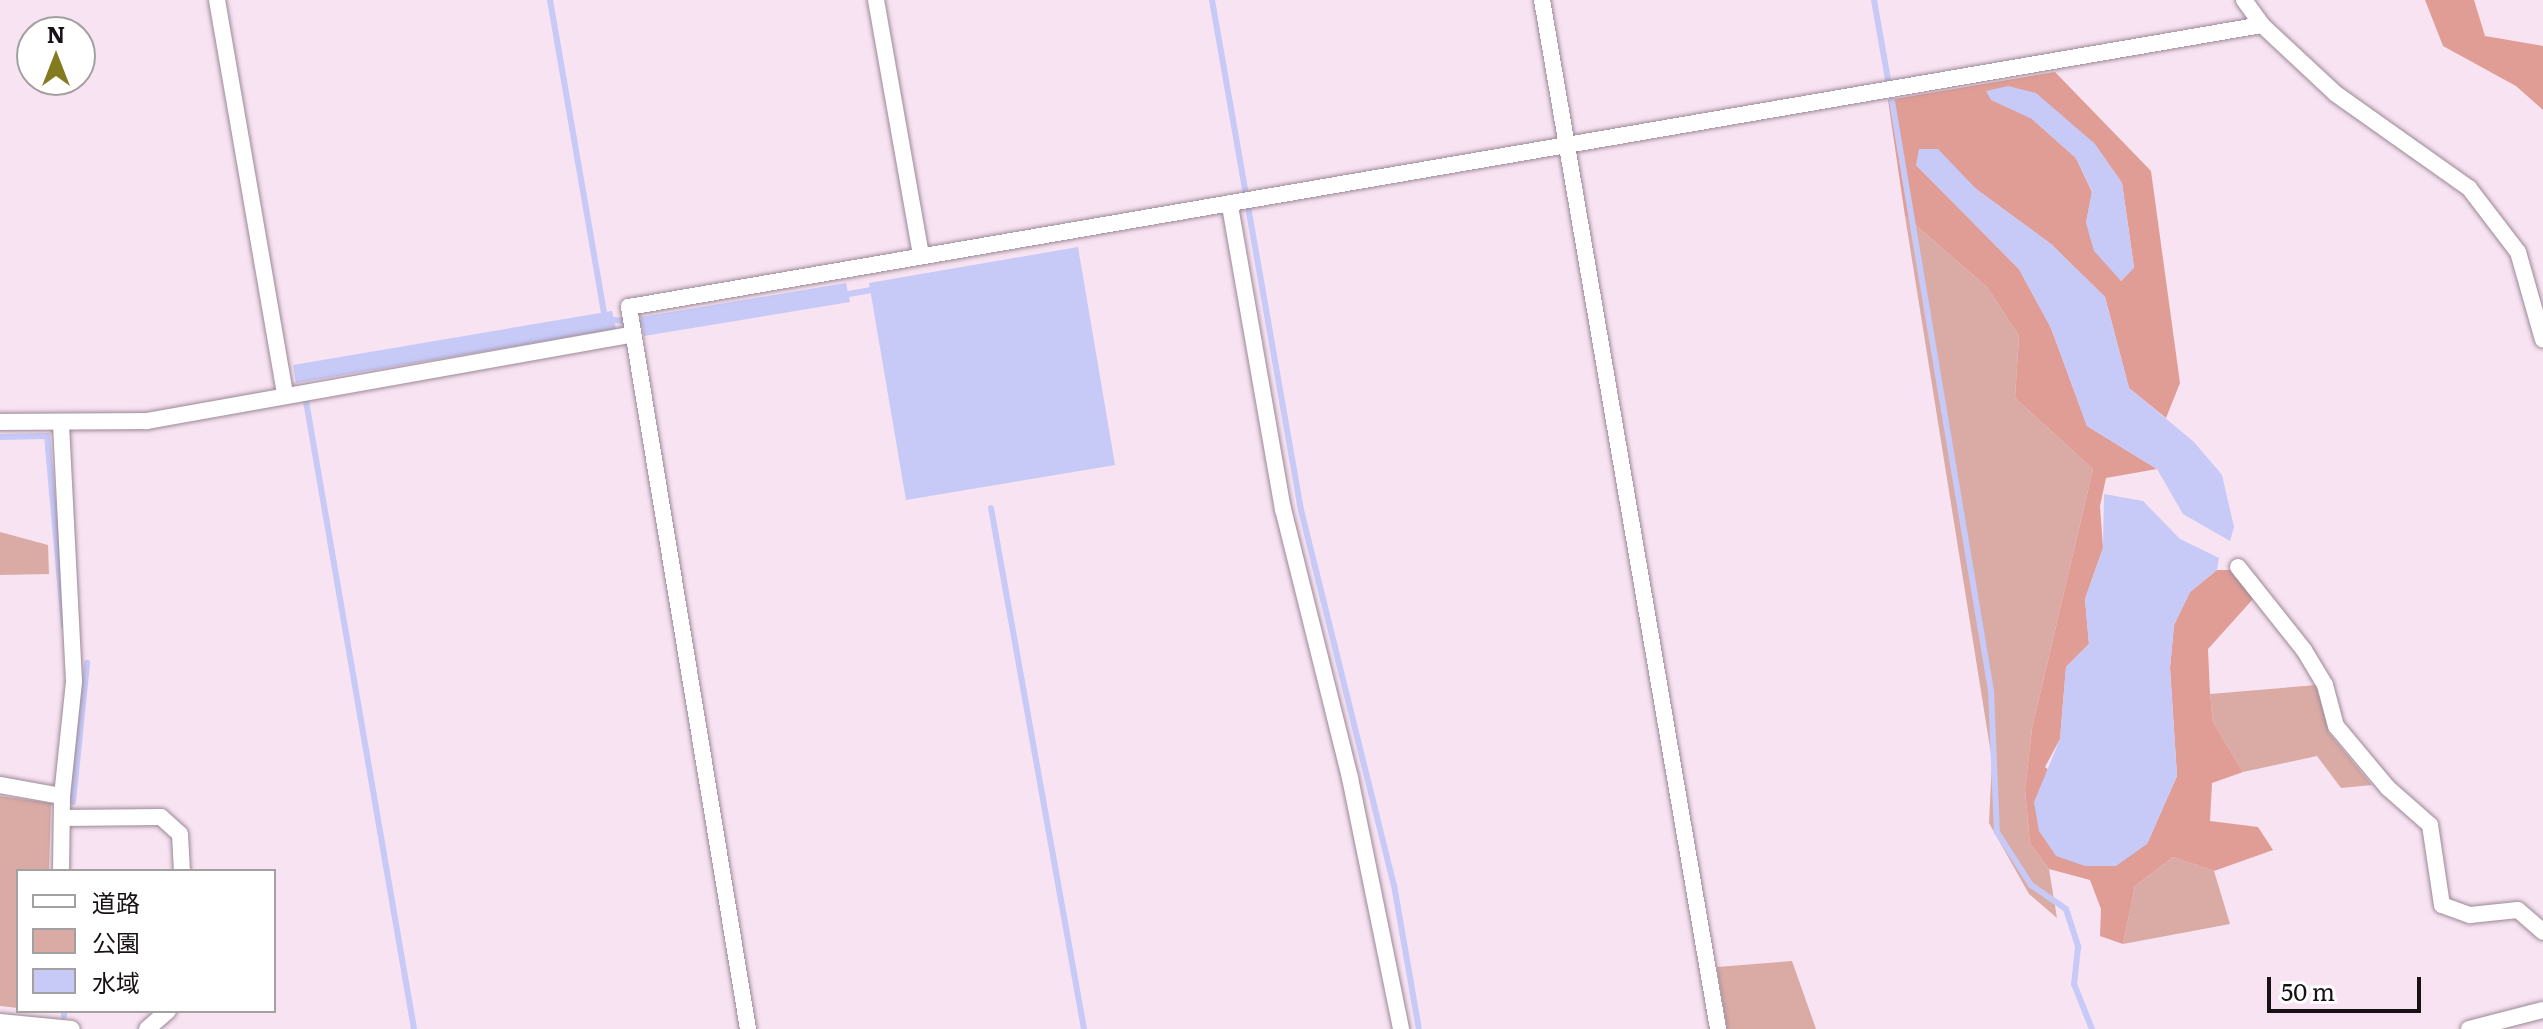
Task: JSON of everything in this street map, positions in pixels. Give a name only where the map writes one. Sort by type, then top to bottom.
[{"type":"street","points":[[217,0],[285,395]]},
{"type":"street","points":[[876,0],[921,256]]},
{"type":"street","points":[[1542,0],[1718,1029]]},
{"type":"street","points":[[2244,0],[2262,25],[2336,94],[2469,188],[2518,252],[2543,340]]},
{"type":"street","points":[[748,1029],[629,326],[629,307],[1254,202],[2262,25]]},
{"type":"street","points":[[1230,206],[1283,509],[1350,778],[1401,1029]]},
{"type":"street","points":[[0,422],[147,421],[629,326]]},
{"type":"street","points":[[61,422],[74,681],[62,796],[61,869]]},
{"type":"street","points":[[2238,567],[2304,650],[2325,685],[2336,726],[2388,788],[2430,825],[2442,905],[2470,915],[2518,910],[2543,932]]},
{"type":"street","points":[[0,785],[62,796]]},
{"type":"street","points":[[62,818],[161,817],[180,834],[182,869]]},
{"type":"street","points":[[2469,1029],[2543,1010]]},
{"type":"street","points":[[147,1029],[166,1013]]},
{"type":"street","points":[[0,1022],[60,1024]]},
{"type":"green space","points":[[1905,216],[1987,287],[2019,336],[2015,398],[2093,469],[2032,728],[2025,790],[2030,843],[2049,869],[2057,918],[2029,894],[1989,823],[1992,760]]},
{"type":"green space","points":[[0,532],[48,545],[49,574],[0,575]]},
{"type":"green space","points":[[2316,685],[2329,733],[2372,785],[2341,788],[2317,756],[2243,772],[2213,722],[2210,694]]},
{"type":"green space","points":[[0,796],[51,803],[49,869],[16,869],[16,1008],[0,1006]]},
{"type":"green space","points":[[2173,857],[2214,871],[2230,924],[2123,944],[2135,886]]},
{"type":"green space","points":[[1792,961],[1816,1029],[1727,1029],[1717,967]]},
{"type":"shaded area","points":[[2425,0],[2474,0],[2485,36],[2543,46],[2543,110],[2516,86],[2443,46]]},
{"type":"shaded area","points":[[2055,72],[2151,171],[2180,383],[2166,418],[2129,388],[2105,297],[2051,244],[1976,189],[1938,150],[1916,165],[2019,269],[2051,328],[2087,426],[2157,469],[2106,478],[2100,506],[2103,548],[2085,599],[2089,644],[2066,667],[2060,739],[2045,767],[2147,844],[2177,776],[2170,668],[2174,625],[2190,592],[2217,570],[2234,570],[2253,599],[2208,649],[2213,722],[2243,772],[2212,783],[2210,821],[2258,827],[2273,850],[2214,871],[2173,857],[2135,886],[2123,944],[2100,936],[2101,909],[2090,880],[2049,869],[2030,843],[2025,790],[2032,728],[2093,469],[2015,398],[2019,336],[1987,287],[1905,216],[1888,100]],"holes":[[[2032,119],[2094,143],[2122,183],[2134,267],[2121,281],[2086,223],[2092,192],[2076,158]]]},
{"type":"water","points":[[2008,86],[2036,93],[2094,143],[2122,183],[2134,268],[2121,281],[2094,251],[2086,223],[2092,191],[2076,158],[2032,119],[1991,100],[1986,91]]},
{"type":"water","points":[[1919,149],[1938,149],[1976,189],[2051,244],[2105,297],[2129,388],[2194,442],[2222,475],[2234,527],[2230,541],[2183,514],[2157,469],[2087,426],[2051,328],[2019,269],[1916,165]]},
{"type":"water","points":[[1078,247],[1115,465],[906,500],[869,283]]},
{"type":"water","points":[[846,283],[850,302],[644,336],[641,317]]},
{"type":"water","points":[[612,311],[616,329],[296,383],[293,365]]},
{"type":"water","points":[[2104,494],[2143,501],[2180,539],[2219,558],[2217,570],[2190,592],[2174,625],[2170,668],[2177,776],[2147,844],[2116,866],[2085,866],[2056,856],[2039,831],[2034,802],[2060,739],[2066,667],[2089,644],[2085,599],[2103,548]]},
{"type":"waterway","points":[[550,0],[604,312]]},
{"type":"waterway","points":[[1212,0],[1301,510],[1394,885],[1419,1029]]},
{"type":"waterway","points":[[1874,0],[1888,79]]},
{"type":"waterway","points":[[1892,101],[1991,691],[1997,832],[2031,885],[2066,909],[2078,947],[2074,984],[2092,1029]]},
{"type":"waterway","points":[[843,295],[870,290]]},
{"type":"waterway","points":[[614,320],[650,324]]},
{"type":"waterway","points":[[306,401],[414,1029]]},
{"type":"waterway","points":[[0,437],[47,436],[64,625]]},
{"type":"waterway","points":[[991,508],[1084,1029]]},
{"type":"waterway","points":[[73,802],[87,663]]}]
